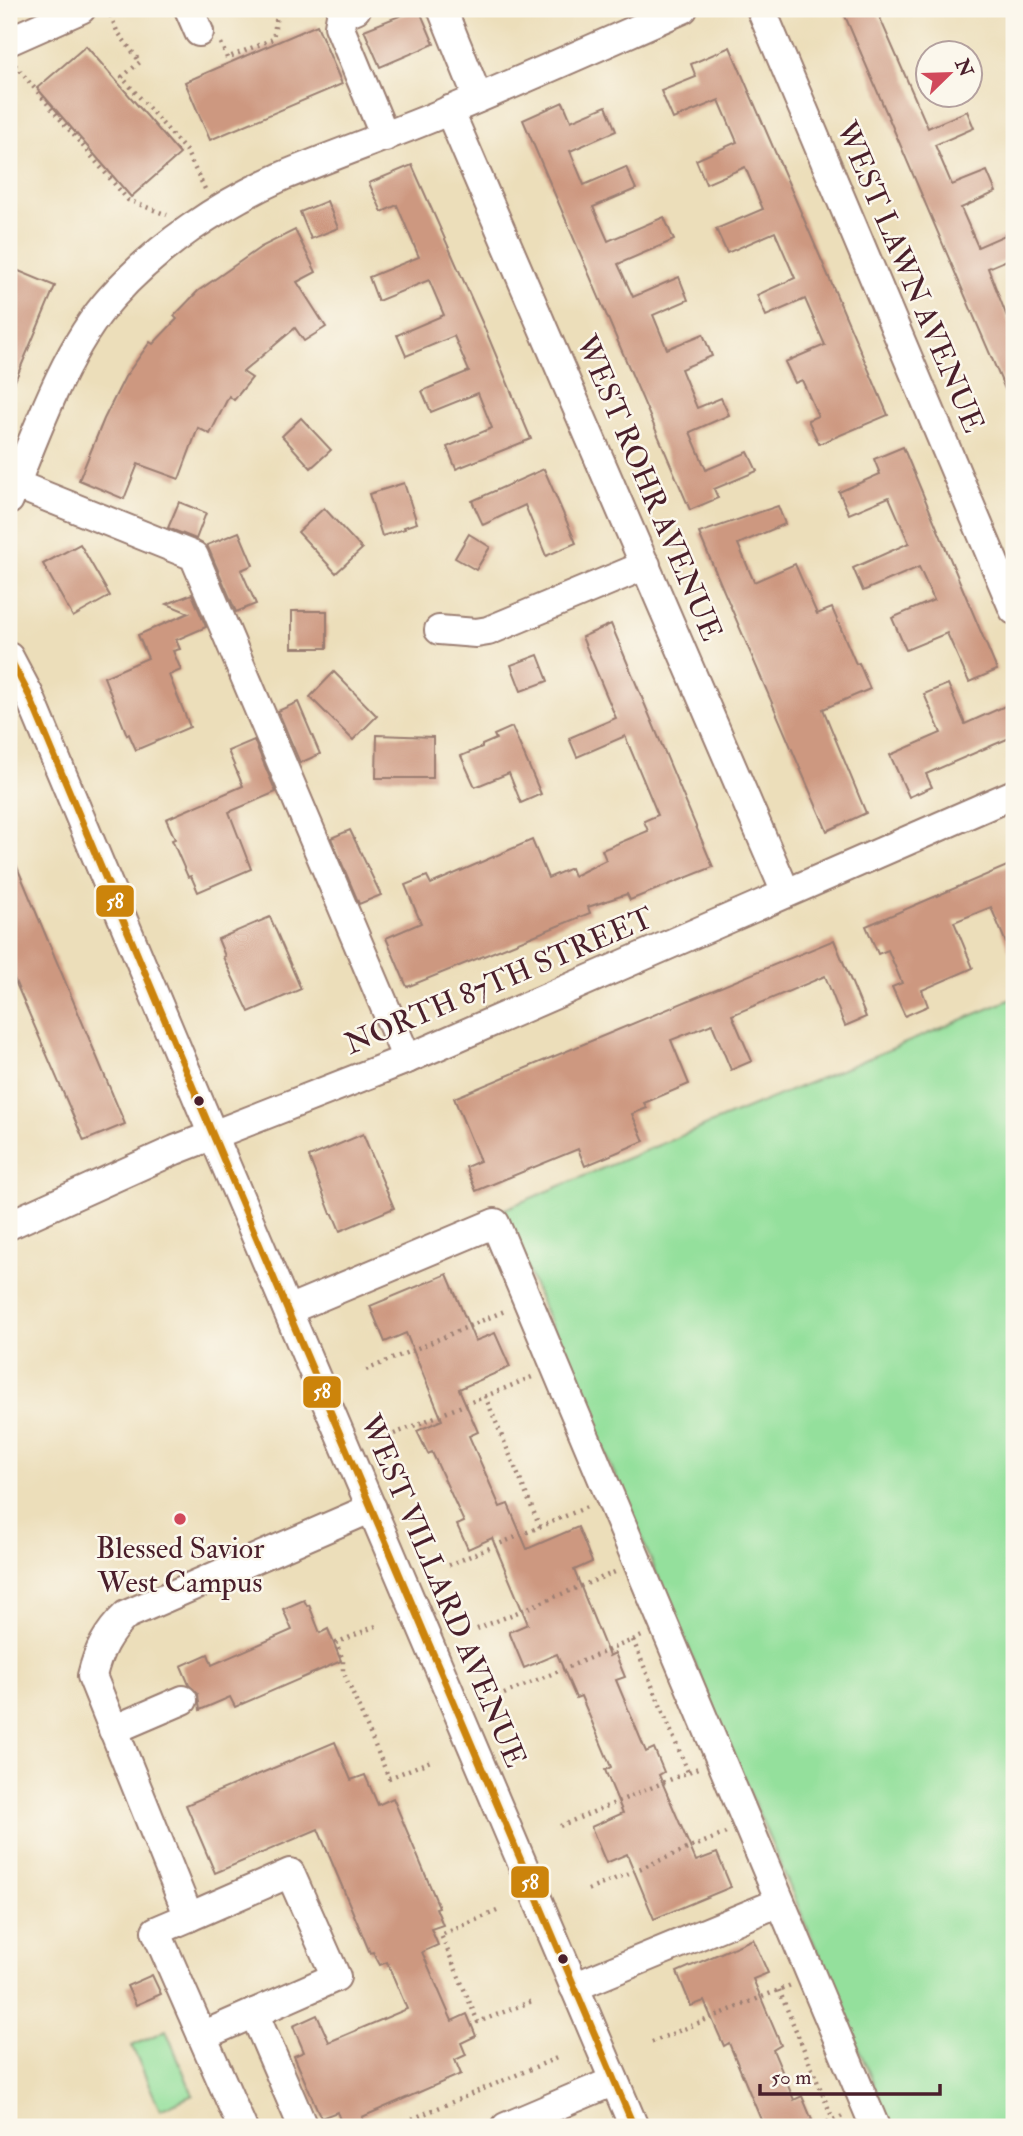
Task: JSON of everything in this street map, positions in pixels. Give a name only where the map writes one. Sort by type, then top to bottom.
[{"type":"street","points":[[9,41],[81,9]]},
{"type":"street","points":[[356,9],[341,15],[339,26],[385,137]]},
{"type":"street","points":[[442,9],[478,98]]},
{"type":"street","points":[[407,1059],[194,556],[12,492],[63,372],[86,331],[110,299],[153,257],[189,230],[282,177],[385,137],[683,9]]},
{"type":"street","name":"WEST LAWN AVENUE","points":[[761,9],[1014,610]]},
{"type":"street","name":"WEST ROHR AVENUE","points":[[449,110],[786,893]]},
{"type":"street","points":[[439,630],[488,631],[646,565]]},
{"type":"street","name":"WEST VILLARD AVENUE","points":[[9,657],[29,695],[634,2127]]},
{"type":"street","name":"NORTH 87TH STREET","points":[[9,1225],[214,1134],[407,1059],[1014,794]]},
{"type":"street","points":[[288,1310],[495,1223],[875,2127]]},
{"type":"street","points":[[189,1917],[92,1676],[98,1653],[110,1630],[126,1615],[372,1508]]},
{"type":"street","points":[[113,1730],[183,1700]]},
{"type":"street","points":[[202,2036],[336,1976],[290,1873],[156,1930],[202,2036],[242,2127]]},
{"type":"street","points":[[574,1987],[780,1902]]},
{"type":"street","points":[[254,2013],[303,2127]]},
{"type":"street","points":[[506,2127],[614,2081]]},
{"type":"path","points":[[108,9],[117,31],[140,62],[122,77],[186,151],[218,212]]},
{"type":"path","points":[[194,20],[220,41],[227,58],[273,39],[278,9]]},
{"type":"path","points":[[9,55],[20,73],[128,200],[173,218],[189,230]]},
{"type":"path","points":[[366,1370],[528,1302]]},
{"type":"path","points":[[394,1434],[555,1367]]},
{"type":"path","points":[[485,1396],[540,1527]]},
{"type":"path","points":[[449,1565],[610,1498]]},
{"type":"path","points":[[477,1629],[637,1562]]},
{"type":"path","points":[[376,1626],[336,1643],[343,1660],[343,1671],[389,1778],[433,1760]]},
{"type":"path","points":[[504,1694],[664,1627]]},
{"type":"path","points":[[633,1640],[688,1772]]},
{"type":"path","points":[[560,1826],[720,1759]]},
{"type":"path","points":[[588,1890],[747,1824]]},
{"type":"path","points":[[497,1911],[441,1935],[478,2022],[535,2000]]},
{"type":"path","points":[[652,2042],[811,1976]]},
{"type":"path","points":[[779,1990],[834,2119]]},
{"type":"path","points":[[393,2127],[559,2057]]},
{"type":"green space","points":[[1014,998],[1014,2127],[892,2127],[502,1210]]},
{"type":"green space","points":[[166,2030],[193,2095],[160,2110],[132,2046]]},
{"type":"building","points":[[417,9],[434,44],[380,67],[364,30]]},
{"type":"building","points":[[842,9],[876,9],[914,96],[914,108],[919,108],[928,128],[967,111],[974,128],[935,145],[952,185],[987,171],[996,192],[961,208],[978,247],[1014,231],[1014,257],[988,268],[1014,335],[1014,410]]},
{"type":"building","points":[[317,25],[342,84],[210,140],[185,82]]},
{"type":"building","points":[[86,46],[180,154],[131,197],[37,88]]},
{"type":"building","points":[[730,47],[888,415],[819,444],[808,420],[818,416],[802,380],[795,383],[785,362],[825,345],[805,299],[766,316],[757,295],[795,278],[775,232],[727,253],[716,229],[763,209],[745,167],[706,184],[696,160],[737,142],[719,100],[673,119],[661,91],[696,77],[691,64]]},
{"type":"building","points":[[563,102],[571,121],[606,106],[616,131],[570,151],[584,185],[626,167],[636,189],[593,207],[608,241],[664,217],[674,240],[618,264],[633,297],[679,277],[688,300],[653,315],[667,349],[703,334],[712,356],[681,369],[697,408],[721,398],[729,415],[690,432],[706,470],[748,452],[757,471],[714,489],[718,498],[690,510],[523,120]]},
{"type":"building","points":[[412,165],[531,439],[456,469],[447,447],[492,428],[478,393],[431,412],[422,391],[469,371],[454,336],[406,356],[397,335],[444,315],[429,280],[378,301],[369,277],[419,257],[397,205],[382,212],[369,183]]},
{"type":"building","points":[[327,201],[338,228],[311,239],[300,212]]},
{"type":"building","points":[[295,230],[316,272],[297,282],[326,327],[304,341],[295,328],[243,372],[252,378],[234,400],[229,396],[210,434],[198,428],[179,479],[138,464],[124,499],[79,480],[125,377],[150,342],[153,344],[177,319],[174,316],[198,291],[261,247]]},
{"type":"building","points":[[9,267],[55,286],[9,395]]},
{"type":"building","points":[[301,418],[331,450],[311,468],[282,436]]},
{"type":"building","points":[[903,447],[997,670],[969,682],[947,633],[906,650],[892,618],[934,600],[919,567],[863,591],[853,568],[909,543],[889,497],[849,514],[839,492],[880,474],[874,459]]},
{"type":"building","points":[[544,469],[576,543],[546,556],[525,505],[483,525],[472,501]]},
{"type":"building","points":[[404,483],[417,523],[382,536],[369,494]]},
{"type":"building","points":[[179,502],[206,513],[196,539],[168,528]]},
{"type":"building","points":[[778,506],[785,524],[738,544],[754,582],[795,564],[817,614],[832,608],[870,689],[823,709],[866,813],[827,831],[699,533]]},
{"type":"building","points":[[324,508],[362,549],[336,573],[298,532]]},
{"type":"building","points":[[239,532],[253,565],[241,570],[256,604],[236,612],[207,545]]},
{"type":"building","points":[[469,534],[490,547],[476,570],[455,558]]},
{"type":"building","points":[[80,544],[110,596],[73,617],[43,564]]},
{"type":"building","points":[[192,594],[206,627],[176,640],[180,649],[173,651],[181,670],[169,675],[190,727],[136,750],[129,734],[127,735],[104,677],[148,658],[138,635],[189,613],[167,604]]},
{"type":"building","points":[[292,611],[327,611],[327,648],[292,648]]},
{"type":"building","points":[[611,624],[713,867],[630,900],[627,894],[588,907],[590,913],[407,987],[386,938],[421,923],[405,885],[427,876],[431,884],[532,840],[548,878],[571,868],[574,876],[606,860],[602,850],[648,831],[644,821],[658,815],[625,736],[577,757],[569,738],[616,718],[582,637]]},
{"type":"building","points":[[538,655],[548,681],[521,691],[511,665]]},
{"type":"building","points":[[334,672],[377,716],[353,740],[310,697]]},
{"type":"building","points":[[948,684],[965,724],[1014,702],[1014,736],[926,774],[932,787],[909,797],[890,755],[941,733],[924,694]]},
{"type":"building","points":[[298,702],[320,754],[300,763],[278,711]]},
{"type":"building","points":[[512,727],[541,794],[521,803],[509,773],[475,787],[461,756],[482,747],[496,739],[494,735]]},
{"type":"building","points":[[377,735],[433,737],[433,778],[376,778]]},
{"type":"building","points":[[254,740],[276,792],[229,812],[251,869],[198,892],[191,876],[188,877],[166,819],[243,786],[228,751]]},
{"type":"building","points":[[350,830],[381,895],[359,904],[331,838]]},
{"type":"building","points":[[9,848],[125,1124],[84,1141],[9,967]]},
{"type":"building","points":[[1014,863],[1014,962],[991,907],[954,922],[973,968],[922,990],[928,1006],[905,1016],[892,987],[902,983],[888,950],[878,954],[866,926]]},
{"type":"building","points":[[270,917],[301,989],[249,1012],[223,957],[225,956],[218,939]]},
{"type":"building","points":[[834,940],[866,1017],[845,1026],[825,976],[732,1015],[752,1061],[731,1070],[712,1024],[671,1040],[689,1084],[644,1103],[647,1108],[632,1114],[644,1141],[585,1166],[578,1149],[476,1191],[466,1167],[480,1161],[454,1098]]},
{"type":"building","points":[[363,1134],[394,1208],[340,1231],[309,1157]]},
{"type":"building","points":[[447,1274],[475,1341],[495,1333],[510,1367],[459,1389],[478,1432],[469,1436],[500,1507],[508,1504],[527,1549],[578,1527],[592,1562],[574,1570],[609,1656],[615,1653],[625,1677],[616,1680],[646,1752],[654,1748],[664,1772],[659,1775],[696,1861],[717,1853],[731,1887],[654,1919],[627,1854],[606,1863],[591,1827],[623,1813],[605,1770],[611,1767],[581,1696],[576,1698],[557,1654],[524,1668],[509,1632],[528,1624],[492,1538],[468,1549],[457,1525],[464,1522],[432,1452],[428,1454],[417,1431],[442,1420],[406,1333],[385,1342],[370,1306]]},
{"type":"building","points":[[304,1600],[307,1606],[309,1605],[320,1633],[328,1629],[341,1661],[235,1707],[230,1697],[200,1710],[198,1694],[189,1685],[181,1666],[208,1654],[212,1665],[292,1630],[283,1609]]},
{"type":"building","points":[[335,1742],[351,1780],[365,1775],[378,1805],[393,1798],[439,1907],[436,1908],[443,1925],[431,1929],[438,1945],[422,1952],[452,2021],[467,2014],[476,2036],[461,2043],[466,2055],[455,2060],[461,2074],[362,2117],[366,2127],[343,2127],[337,2112],[321,2118],[294,2056],[304,2052],[293,2026],[317,2015],[329,2042],[407,2009],[387,1962],[380,1965],[373,1952],[370,1953],[318,1829],[215,1873],[186,1805]]},
{"type":"building","points":[[753,1939],[768,1973],[753,1979],[781,2045],[773,2050],[794,2100],[802,2096],[812,2120],[795,2127],[764,2127],[729,2043],[724,2046],[704,2001],[691,2006],[677,1972]]},
{"type":"building","points":[[152,1975],[161,1994],[136,2005],[127,1986]]},
{"type":"transit line","name":"58","points":[[9,657],[29,695],[634,2127]]},
{"type":"place","name":"Blessed Savior West Campus","points":[[180,1519]]}]
